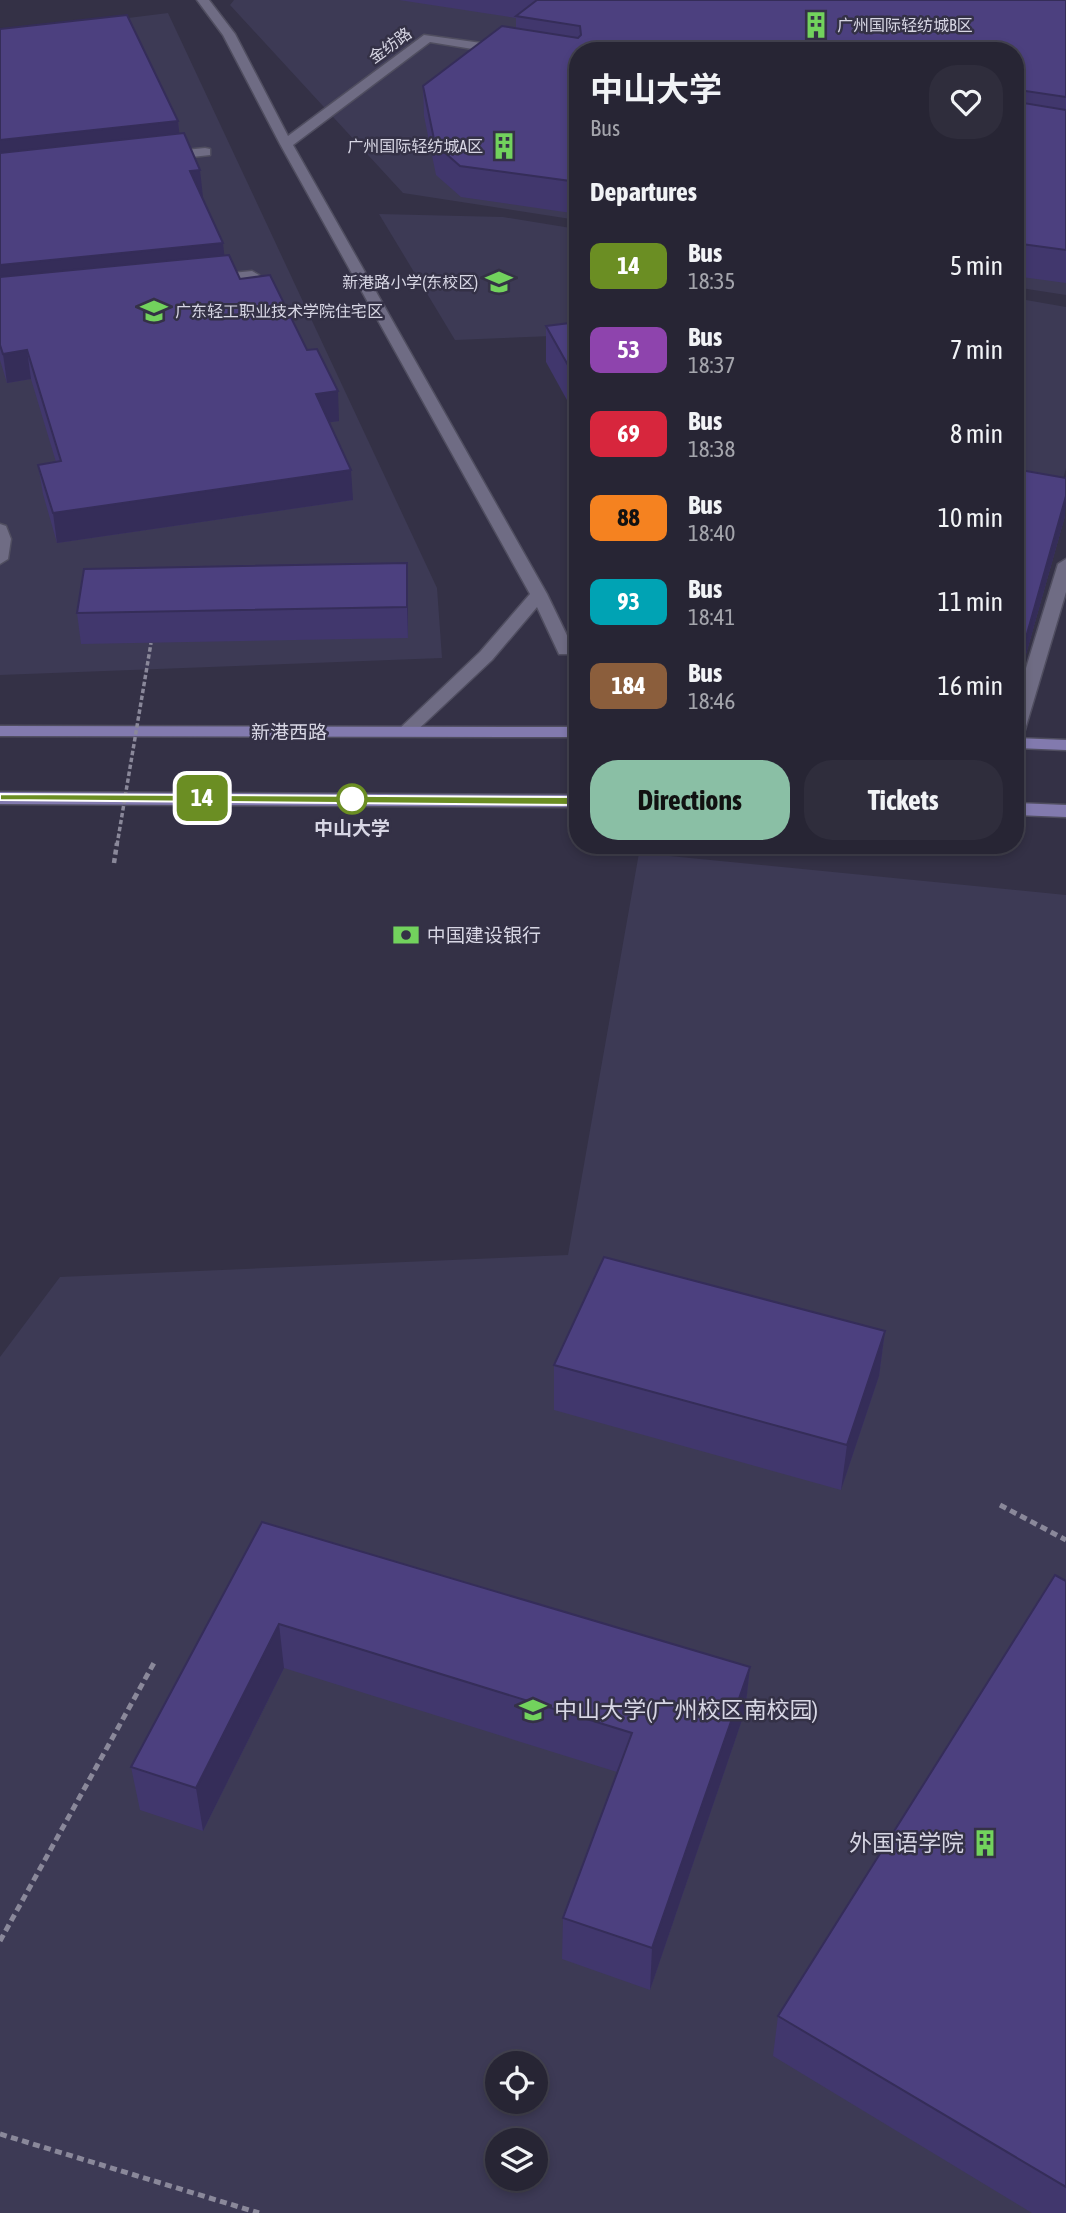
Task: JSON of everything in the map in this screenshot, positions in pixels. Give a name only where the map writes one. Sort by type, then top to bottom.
[{"type":"main road","name":"新港西路","points":[[0,732],[569,732]]},
{"type":"main road","points":[[1024,743],[1066,745]]},
{"type":"main road","points":[[0,798],[569,801]]},
{"type":"main road","points":[[1024,809],[1066,811]]},
{"type":"street","points":[[203,0],[229,33],[286,144],[539,594],[565,650]]},
{"type":"street","name":"金纺路","points":[[286,144],[428,38],[523,53]]},
{"type":"street","points":[[150,158],[205,152]]},
{"type":"street","points":[[199,281],[251,275]]},
{"type":"street","points":[[0,529],[3,539],[0,559]]},
{"type":"street","points":[[1024,703],[1066,565]]},
{"type":"street","points":[[405,732],[486,656],[539,594]]},
{"type":"path","points":[[114,863],[151,643]]},
{"type":"path","points":[[1000,1505],[1066,1540]]},
{"type":"path","points":[[0,1941],[155,1661]]},
{"type":"path","points":[[0,2134],[259,2213]]},
{"type":"shaded area","points":[[234,0],[1066,0],[1066,295],[1024,288],[1024,42],[569,42],[569,219],[403,193],[230,5]]},
{"type":"shaded area","name":"广东轻工职业技术学院住宅区","points":[[168,13],[437,588],[442,658],[0,675],[0,34]]},
{"type":"shaded area","name":"新港路小学(东校区)","points":[[379,214],[503,217],[569,228],[569,335],[455,340]]},
{"type":"shaded area","points":[[1024,300],[1066,307],[1066,468],[1060,491],[1024,489]]},
{"type":"shaded area","name":"中山大学(广州校区南校园)","points":[[639,854],[1066,895],[1066,2213],[0,2213],[0,1357],[60,1277],[568,1255]]},
{"type":"building","points":[[537,0],[1066,0],[1066,97],[1024,91],[1024,42],[569,42],[569,181],[460,166],[435,144],[423,86],[502,26],[578,38],[581,35],[580,26],[516,16]]},
{"type":"building","points":[[127,15],[178,121],[0,140],[0,29]]},
{"type":"building","points":[[1024,103],[1066,110],[1066,250],[1024,244]]},
{"type":"building","points":[[184,133],[200,170],[190,171],[223,243],[0,265],[0,153]]},
{"type":"building","points":[[229,255],[240,279],[270,275],[307,350],[317,349],[338,391],[316,394],[351,470],[53,513],[38,465],[61,461],[27,350],[3,354],[0,345],[0,277]]},
{"type":"building","points":[[569,323],[569,367],[546,326]]},
{"type":"building","points":[[1024,471],[1066,478],[1066,496],[1024,644]]},
{"type":"building","points":[[407,563],[407,607],[77,613],[84,569]]},
{"type":"building","points":[[604,1257],[885,1331],[847,1445],[554,1365]]},
{"type":"building","points":[[262,1522],[750,1667],[652,1948],[563,1918],[632,1733],[279,1624],[196,1788],[131,1767]]},
{"type":"building","name":"外国语学院","points":[[1055,1575],[1066,1581],[1066,2187],[778,2016]]},
{"type":"bus line","name":"14","points":[[0,798],[569,801]]},
{"type":"place","name":"广州国际轻纺城B区","points":[[816,25]]},
{"type":"place","name":"广州国际轻纺城A区","points":[[504,146]]},
{"type":"place","name":"新港路小学(东校区)","points":[[499,282]]},
{"type":"place","name":"广东轻工职业技术学院住宅区","points":[[154,311]]},
{"type":"place","name":"中山大学","points":[[352,799]]},
{"type":"place","name":"中国建设银行","points":[[406,935]]},
{"type":"place","name":"中山大学(广州校区南校园)","points":[[533,1710]]},
{"type":"place","name":"外国语学院","points":[[985,1843]]}]
